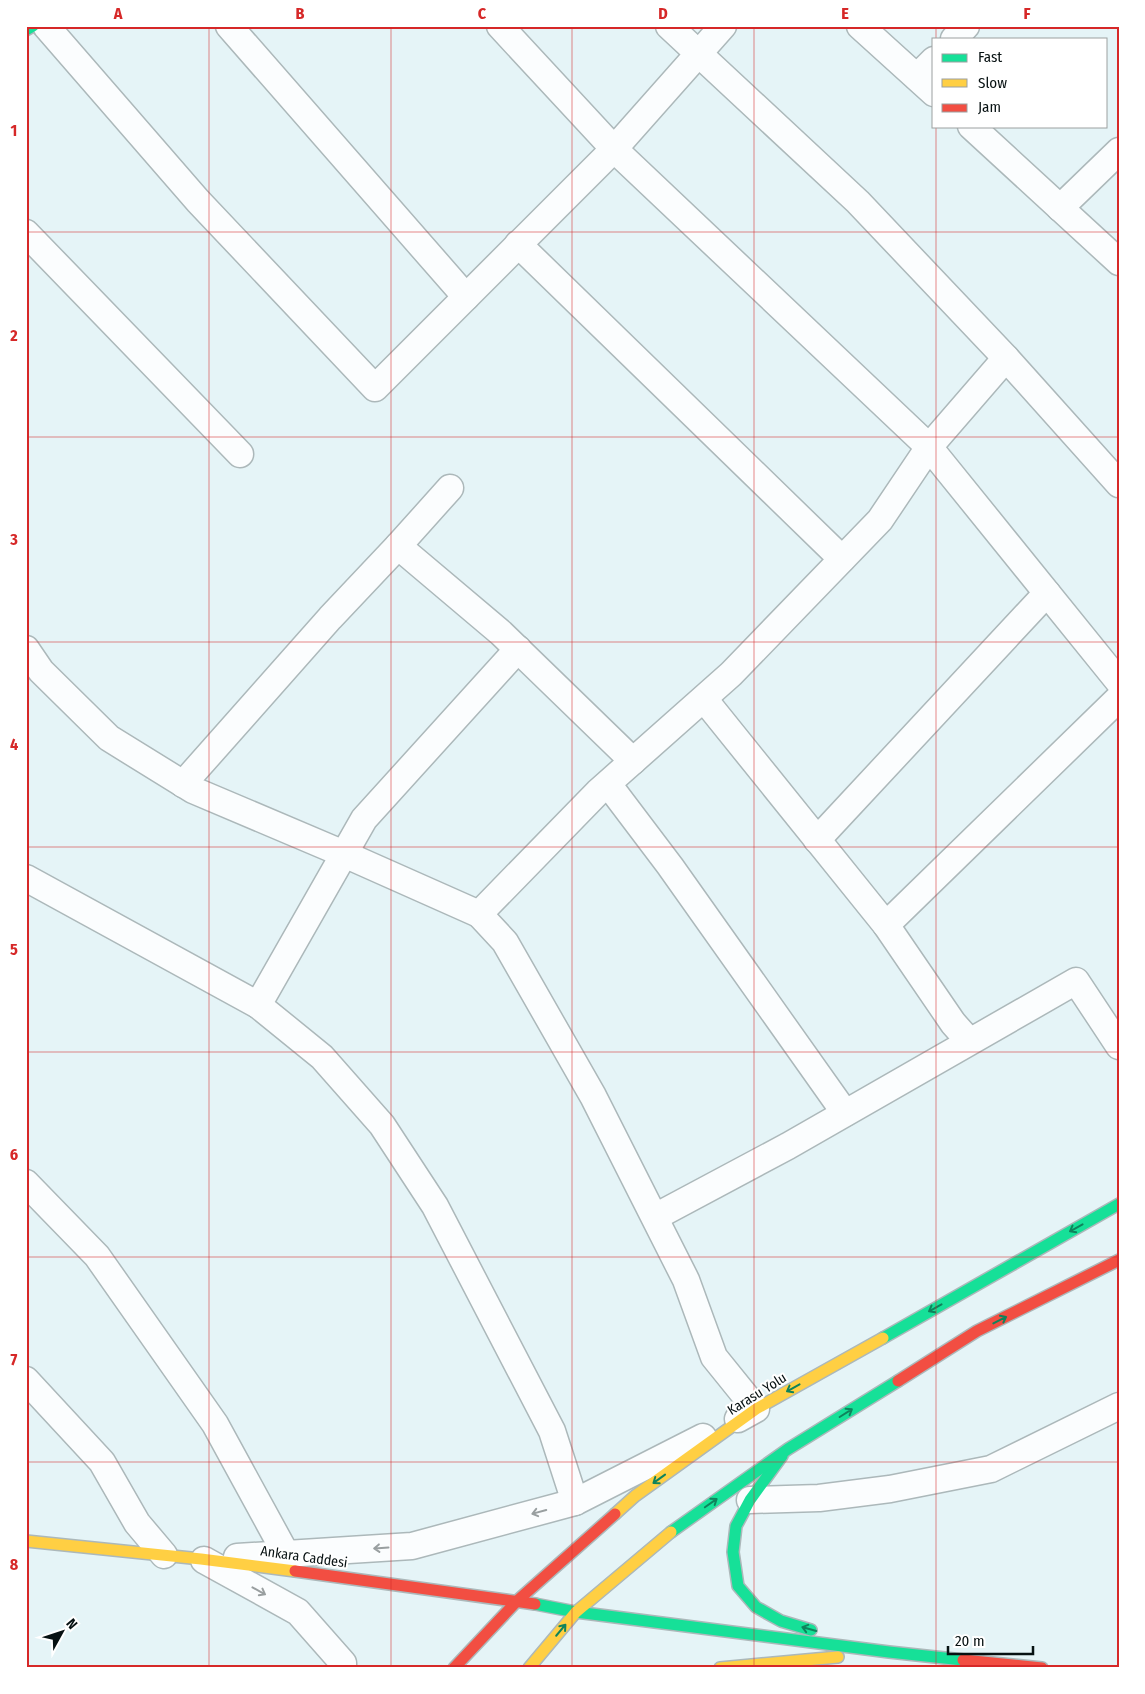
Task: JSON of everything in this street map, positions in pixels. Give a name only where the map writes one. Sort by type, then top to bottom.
[{"type":"main road","points":[[26,30],[33,26]]},
{"type":"main road","name":"Karasu Yolu","points":[[454,1668],[517,1601],[635,1496],[756,1409],[1119,1204]]},
{"type":"main road","points":[[529,1668],[576,1612],[678,1526],[788,1449],[977,1331],[1119,1260]]},
{"type":"main road","points":[[788,1449],[750,1500],[736,1526],[733,1552],[738,1586],[756,1607],[781,1621],[889,1652],[1042,1668]]},
{"type":"main road","name":"Ankara Caddesi","points":[[26,1541],[201,1559],[517,1601],[576,1612],[889,1652]]},
{"type":"main road","points":[[720,1668],[820,1663],[889,1652]]},
{"type":"street","points":[[46,26],[198,201],[375,388],[614,149],[723,26]]},
{"type":"street","points":[[229,26],[466,297]]},
{"type":"street","points":[[500,26],[614,149],[929,447],[1119,682]]},
{"type":"street","points":[[669,26],[858,202],[1006,358],[1119,484]]},
{"type":"street","points":[[860,26],[928,77]]},
{"type":"street","points":[[955,38],[966,26]]},
{"type":"street","points":[[973,128],[1119,262]]},
{"type":"street","points":[[1060,208],[1119,151]]},
{"type":"street","points":[[26,234],[240,454]]},
{"type":"street","points":[[518,244],[842,559]]},
{"type":"street","points":[[479,914],[608,784],[731,674],[880,520],[929,447],[1006,358]]},
{"type":"street","points":[[183,784],[330,618],[450,488]]},
{"type":"street","points":[[398,546],[501,633],[633,761]]},
{"type":"street","points":[[817,840],[1046,593]]},
{"type":"street","points":[[258,1005],[364,819],[518,649]]},
{"type":"street","points":[[26,650],[41,671],[108,738],[192,790],[344,854],[479,914],[505,942],[594,1096],[686,1280],[714,1356],[756,1409],[575,1502],[412,1546],[201,1559]]},
{"type":"street","points":[[886,924],[1119,698]]},
{"type":"street","points":[[704,699],[886,924],[953,1024],[968,1042]]},
{"type":"street","points":[[608,784],[670,866],[845,1114]]},
{"type":"street","points":[[26,878],[258,1005],[322,1056],[376,1118],[435,1206],[552,1431],[575,1502]]},
{"type":"street","points":[[655,1217],[788,1146],[1076,981],[1119,1046]]},
{"type":"street","points":[[26,1183],[97,1256],[176,1368],[215,1424],[286,1554]]},
{"type":"street","points":[[26,1380],[102,1462],[137,1523],[164,1555]]},
{"type":"street","points":[[750,1500],[819,1498],[890,1489],[991,1469],[1119,1406]]},
{"type":"street","points":[[201,1559],[298,1612],[343,1663],[343,1668]]},
{"type":"traffic: fast","points":[[26,30],[33,26]]},
{"type":"traffic: fast","points":[[883,1338],[1119,1204]]},
{"type":"traffic: fast","points":[[671,1532],[788,1449],[898,1381]]},
{"type":"traffic: fast","points":[[782,1456],[750,1500],[736,1526],[733,1552],[738,1586],[756,1607],[781,1621],[811,1630]]},
{"type":"traffic: fast","points":[[535,1604],[576,1612],[963,1660]]},
{"type":"traffic: slow","points":[[615,1514],[635,1496],[756,1409],[883,1338]]},
{"type":"traffic: slow","points":[[529,1668],[576,1612],[671,1532]]},
{"type":"traffic: slow","points":[[26,1541],[201,1559],[295,1571]]},
{"type":"traffic: slow","points":[[720,1668],[838,1657]]},
{"type":"traffic: jam","points":[[898,1381],[977,1331],[1119,1260]]},
{"type":"traffic: jam","points":[[454,1668],[517,1601],[615,1514]]},
{"type":"traffic: jam","points":[[295,1571],[535,1604]]},
{"type":"traffic: jam","points":[[963,1660],[1042,1668]]}]
